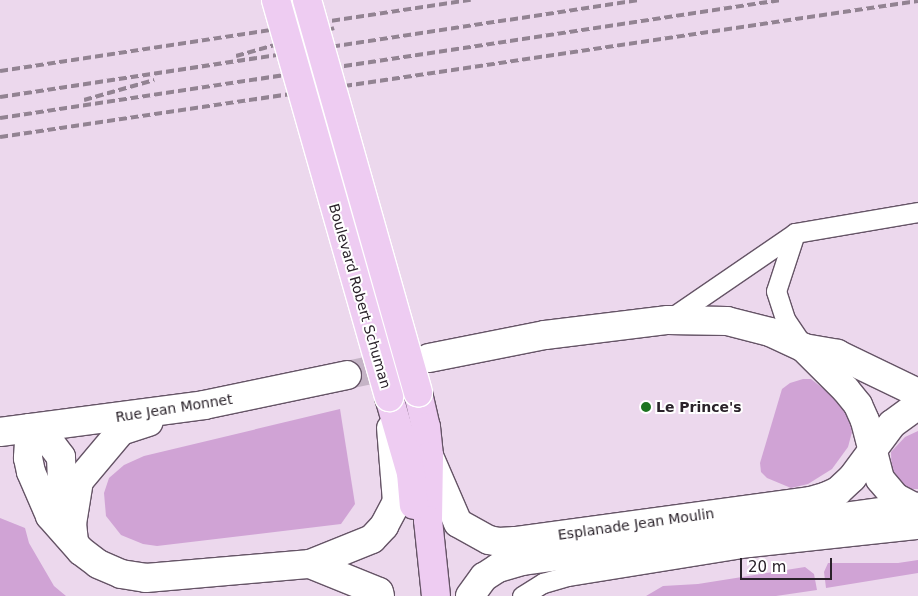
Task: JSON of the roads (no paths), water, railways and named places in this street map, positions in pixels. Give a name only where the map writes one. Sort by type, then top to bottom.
[{"type":"main road","name":"Boulevard Robert Schuman","points":[[276,0],[411,472],[422,596]]},
{"type":"main road","points":[[306,0],[426,427],[429,456],[428,520],[436,596]]},
{"type":"street","points":[[429,358],[545,335],[668,320],[705,319],[748,324],[804,348],[837,354],[918,393]]},
{"type":"street","points":[[804,348],[846,390],[858,405],[866,421],[871,452],[880,479],[895,497],[917,513]]},
{"type":"street","name":"Rue Jean Monnet","points":[[0,432],[204,405],[347,375]]},
{"type":"street","points":[[30,428],[48,441],[62,457],[64,471],[62,501],[74,542],[81,551],[98,564],[121,574],[146,578],[310,564],[372,539],[390,516],[397,502],[389,397]]},
{"type":"street","points":[[74,542],[72,524],[79,481],[121,431],[204,405]]},
{"type":"street","name":"Esplanade Jean Moulin","points":[[429,456],[458,523],[481,537],[499,542],[811,501],[838,492],[852,478],[892,424],[918,406]]},
{"type":"street","name":"Esplanade Jean Moulin","points":[[470,596],[484,578],[498,568],[522,561],[917,513]]},
{"type":"street","points":[[310,564],[379,592],[380,596]]},
{"type":"lane","points":[[668,320],[796,233],[918,212]]},
{"type":"lane","points":[[796,233],[776,291],[784,319],[804,348]]},
{"type":"lane","points":[[522,596],[543,583],[567,576],[749,547],[917,513]]},
{"type":"tunnel","points":[[347,375],[429,358]]},
{"type":"railway","points":[[0,71],[471,0]]},
{"type":"railway","points":[[0,97],[639,0]]},
{"type":"railway","points":[[0,118],[781,0]]},
{"type":"railway","points":[[0,137],[918,1]]},
{"type":"railway","points":[[236,56],[334,28]]},
{"type":"railway","points":[[84,100],[154,80]]},
{"type":"place","name":"Le Prince's","points":[[646,407]]}]
